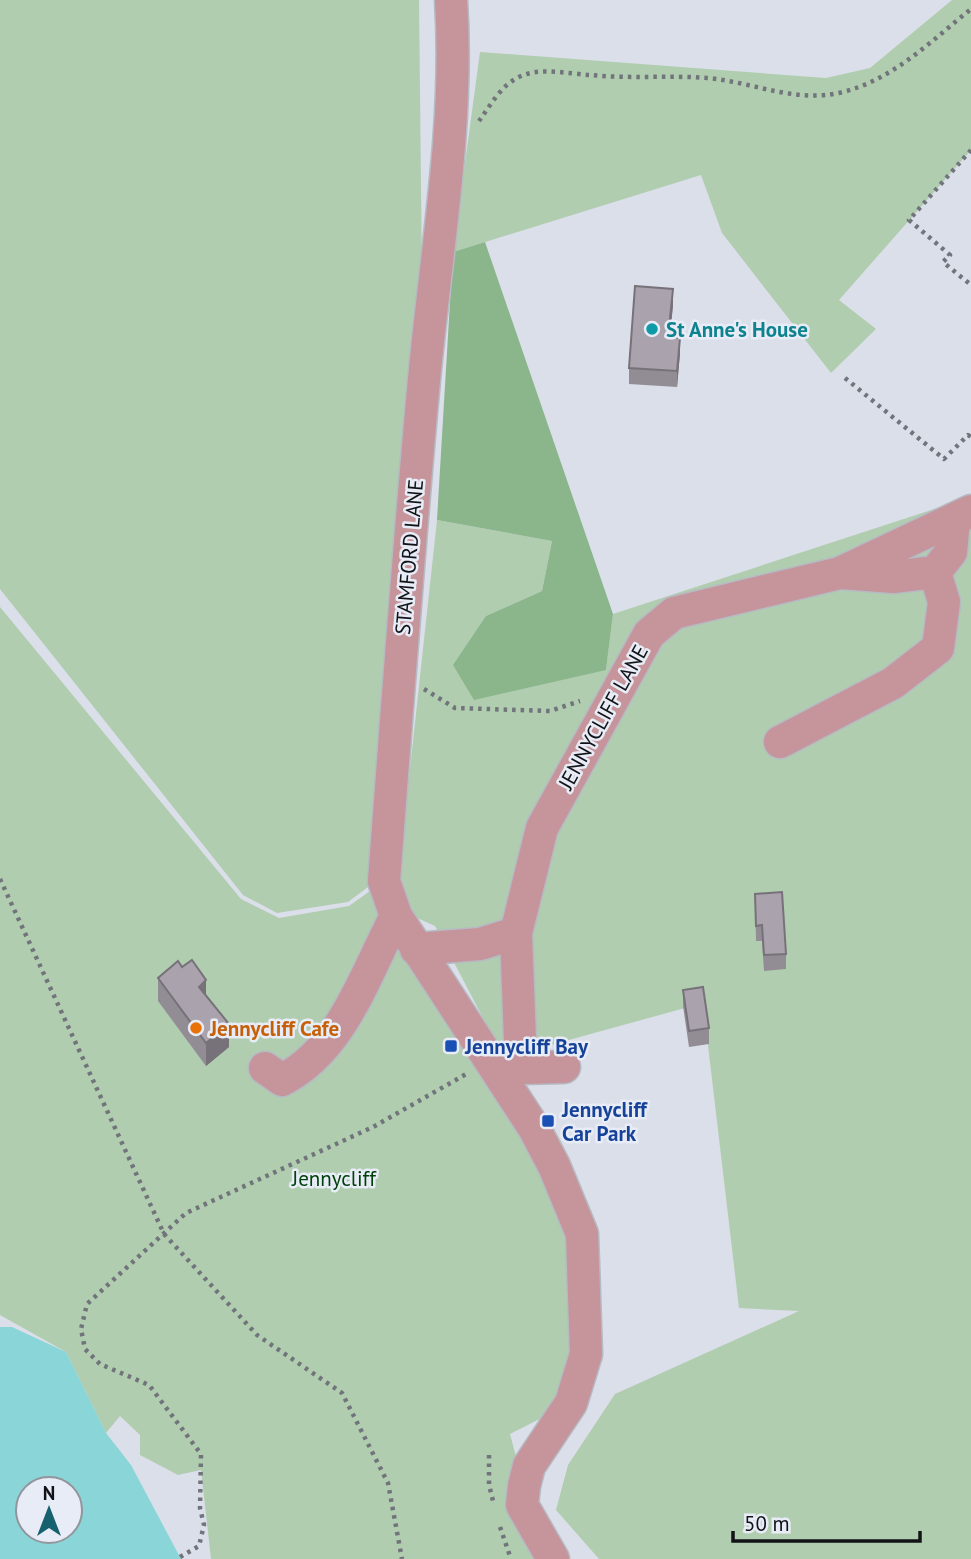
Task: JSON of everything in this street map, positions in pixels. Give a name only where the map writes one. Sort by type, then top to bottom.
[{"type":"street","name":"STAMFORD LANE","points":[[451,0],[454,52],[449,122],[384,881],[396,916],[416,949],[505,1070],[554,1166],[582,1234],[586,1354],[571,1403],[529,1466],[522,1505],[553,1559]]},
{"type":"street","points":[[840,573],[892,577],[935,572],[951,552],[962,515]]},
{"type":"street","name":"JENNYCLIFF LANE","points":[[505,1070],[516,933],[542,828],[649,634],[674,613],[840,573],[962,515]]},
{"type":"street","points":[[780,742],[893,683],[938,648],[944,601],[935,572]]},
{"type":"street","points":[[265,1068],[282,1080],[305,1069],[353,1004],[396,916]]},
{"type":"street","points":[[416,949],[480,944],[516,933]]},
{"type":"street","points":[[505,1070],[564,1067]]},
{"type":"path","points":[[478,124],[499,93],[518,77],[547,71],[639,79],[707,78],[789,96],[810,97],[844,92],[895,70],[971,9]]},
{"type":"path","points":[[971,150],[909,220],[950,256],[943,262],[971,285]]},
{"type":"path","points":[[845,379],[944,458],[970,434]]},
{"type":"path","points":[[400,673],[455,708],[550,711],[617,689]]},
{"type":"path","points":[[0,879],[164,1234],[257,1335],[342,1393],[388,1483],[402,1559]]},
{"type":"path","points":[[180,1557],[199,1546],[204,1525],[200,1508],[201,1454],[149,1385],[100,1364],[85,1349],[81,1329],[87,1304],[186,1213],[505,1070]]},
{"type":"green space","points":[[0,0],[419,0],[422,279],[380,878],[348,902],[277,913],[243,895],[0,589]]},
{"type":"green space","points":[[952,0],[971,0],[971,150],[839,300],[876,329],[831,373],[722,233],[701,175],[453,252],[480,52],[826,78],[870,68]]},
{"type":"green space","points":[[485,242],[613,614],[606,670],[474,700],[453,665],[486,616],[542,591],[552,541],[437,520],[453,252]]},
{"type":"green space","points":[[971,497],[971,1559],[599,1559],[556,1510],[568,1465],[615,1394],[799,1311],[739,1308],[703,1003],[529,1051],[496,1043],[435,926],[413,916],[399,870],[437,520],[552,541],[542,591],[486,616],[606,670],[613,614]]},
{"type":"green space","name":"Jennycliff","points":[[0,607],[241,899],[279,918],[349,906],[384,881],[582,1234],[571,1403],[510,1434],[524,1486],[554,1559],[211,1559],[201,1470],[178,1475],[140,1455],[140,1435],[120,1416],[106,1433],[66,1352],[0,1315]]},
{"type":"water","points":[[0,1327],[12,1327],[66,1352],[106,1433],[131,1465],[181,1559],[0,1559]]},
{"type":"building","name":"St Anne's House","points":[[635,286],[673,289],[668,337],[680,338],[677,371],[629,368]]},
{"type":"building","points":[[782,892],[786,954],[764,955],[762,925],[756,926],[755,894]]},
{"type":"building","points":[[192,960],[206,980],[199,987],[229,1024],[206,1043],[158,978],[178,961],[182,967]]},
{"type":"building","points":[[703,987],[709,1028],[689,1031],[683,990]]},
{"type":"place","name":"St Anne's House","points":[[652,329]]},
{"type":"place","name":"Jennycliff Cafe","points":[[196,1028]]},
{"type":"place","name":"Jennycliff Bay","points":[[451,1046]]},
{"type":"place","name":"Jennycliff Car Park","points":[[548,1121]]}]
